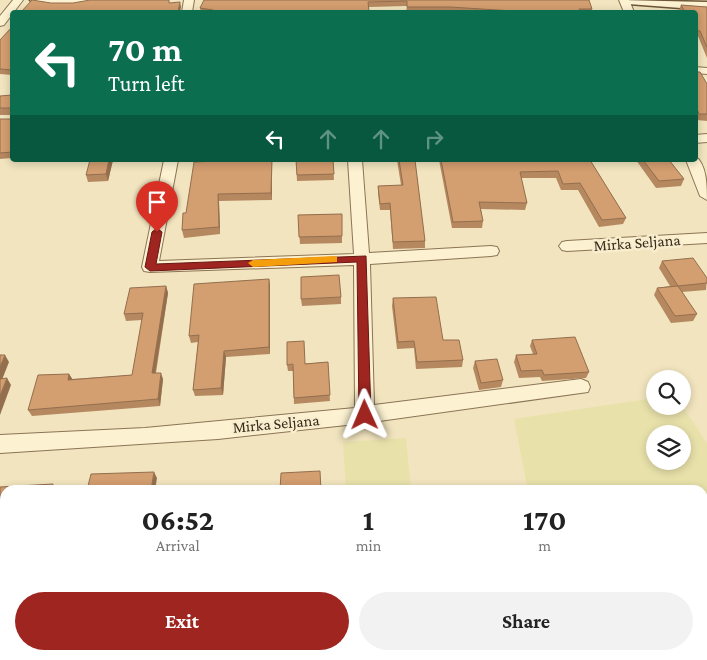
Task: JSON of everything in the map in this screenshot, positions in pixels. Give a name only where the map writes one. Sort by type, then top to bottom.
[{"type":"main road","points":[[37,0],[61,2],[89,0]]},
{"type":"main road","points":[[628,0],[707,6]]},
{"type":"street","points":[[10,10],[18,0]]},
{"type":"street","points":[[0,23],[10,10]]},
{"type":"street","points":[[170,162],[150,267],[362,259],[491,251]]},
{"type":"street","points":[[355,162],[362,259],[365,415]]},
{"type":"street","points":[[694,162],[707,196]]},
{"type":"street","name":"Mirka Seljana","points":[[567,246],[707,238]]},
{"type":"street","name":"Mirka Seljana","points":[[0,444],[81,442],[365,415],[581,388]]},
{"type":"shaded area","points":[[646,399],[646,415],[688,415],[707,443],[707,485],[527,485],[514,419]]},
{"type":"shaded area","points":[[406,438],[411,485],[346,485],[343,442]]},
{"type":"building","points":[[32,0],[51,3],[73,3],[90,0],[169,0],[169,3],[180,2],[178,10],[23,10]]},
{"type":"building","points":[[204,0],[589,0],[592,9],[497,10],[407,7],[407,1],[368,2],[369,10],[213,10],[200,8]]},
{"type":"building","points":[[681,5],[707,7],[707,47],[700,31],[698,30],[698,10],[684,10]]},
{"type":"building","points":[[10,29],[10,70],[0,69],[0,40]]},
{"type":"building","points":[[698,72],[700,72],[707,84],[707,114],[699,114]]},
{"type":"building","points":[[10,95],[10,108],[0,108],[0,96]]},
{"type":"building","points":[[0,119],[10,119],[10,152],[0,153]]},
{"type":"building","points":[[89,162],[109,162],[106,174],[86,175]]},
{"type":"building","points":[[194,162],[272,162],[271,193],[218,194],[219,227],[182,230],[183,213],[186,213]]},
{"type":"building","points":[[296,162],[333,162],[334,174],[297,175]]},
{"type":"building","points":[[399,162],[415,162],[425,241],[393,242],[390,203],[380,204],[378,186],[403,185]]},
{"type":"building","points":[[441,162],[591,162],[626,218],[602,220],[580,183],[563,184],[558,171],[520,172],[527,203],[479,202],[483,221],[453,222]]},
{"type":"building","points":[[645,162],[671,162],[684,179],[659,181]]},
{"type":"building","points":[[342,214],[342,236],[299,237],[298,215]]},
{"type":"building","points":[[693,258],[707,278],[707,283],[678,286],[662,261]]},
{"type":"building","points":[[339,275],[341,297],[301,299],[301,277]]},
{"type":"building","points":[[269,279],[269,347],[224,351],[221,388],[193,390],[199,335],[189,336],[194,284]]},
{"type":"building","points":[[166,286],[152,373],[161,373],[158,399],[28,410],[38,375],[69,374],[68,380],[132,375],[143,313],[124,314],[130,288]]},
{"type":"building","points":[[678,286],[697,314],[675,316],[657,288]]},
{"type":"building","points":[[436,297],[443,340],[459,340],[463,360],[417,362],[414,341],[398,342],[393,298]]},
{"type":"building","points":[[575,337],[589,372],[544,375],[542,370],[521,371],[516,355],[537,354],[532,340]]},
{"type":"building","points":[[304,341],[305,364],[328,362],[330,395],[294,398],[293,364],[287,365],[287,342]]},
{"type":"building","points":[[0,355],[5,355],[0,367]]},
{"type":"building","points":[[497,359],[503,380],[481,383],[475,361]]},
{"type":"building","points":[[7,378],[0,396],[0,379]]},
{"type":"building","points":[[320,471],[321,485],[280,485],[281,473]]},
{"type":"building","points":[[154,472],[152,485],[88,485],[91,474]]},
{"type":"slow traffic","points":[[253,263],[334,260]]},
{"type":"route","points":[[157,232],[150,267],[362,259],[365,415]]}]
